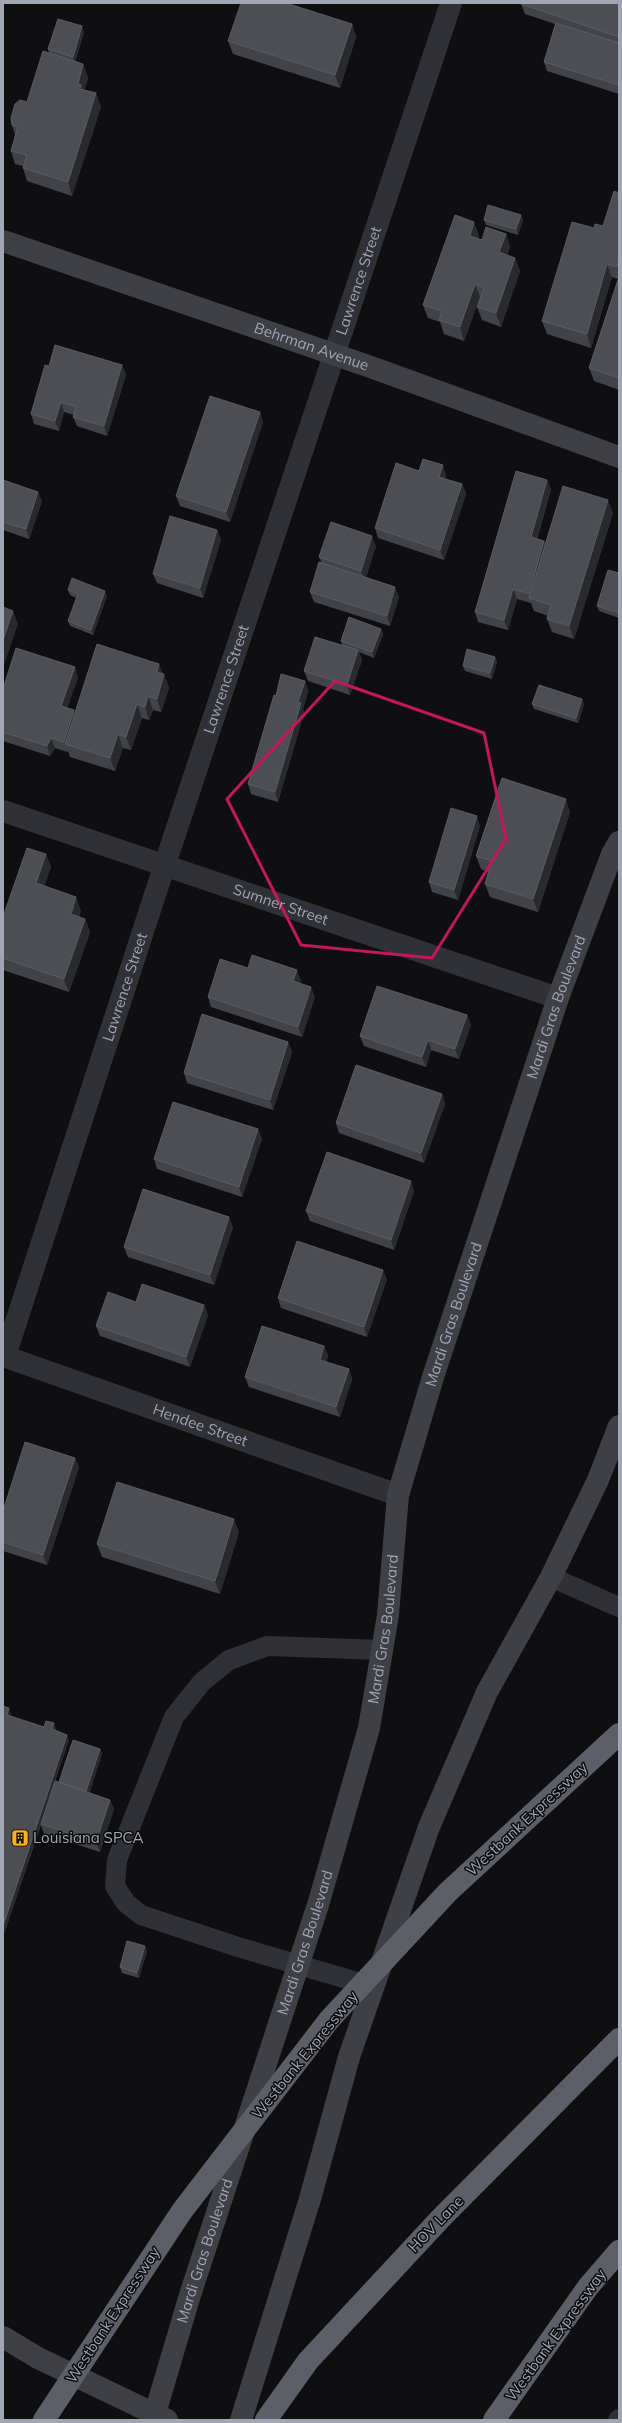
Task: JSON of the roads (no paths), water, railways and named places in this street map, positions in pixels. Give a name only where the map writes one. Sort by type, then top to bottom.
[{"type":"highway","name":"Westbank Expressway","points":[[44,2420],[182,2211],[329,2020],[448,1892],[619,1734]]},
{"type":"highway","name":"HOV Lane","points":[[266,2420],[308,2360],[441,2218],[619,2039]]},
{"type":"highway","name":"Westbank Expressway","points":[[494,2420],[588,2287],[619,2251]]},
{"type":"street","name":"Lawrence Street","points":[[4,1356],[164,867],[451,3]]},
{"type":"street","name":"Behrman Avenue","points":[[3,241],[335,355],[619,457]]},
{"type":"street","name":"Sumner Street","points":[[3,811],[164,867],[558,998]]},
{"type":"street","name":"Mardi Gras Boulevard","points":[[158,2418],[190,2295],[299,1966],[369,1728],[388,1615],[398,1495],[433,1377],[558,998],[612,854],[619,842]]},
{"type":"street","name":"Hendee Street","points":[[4,1356],[398,1495]]},
{"type":"street","points":[[241,2420],[310,2199],[349,2057],[429,1827],[484,1699],[551,1578],[598,1480],[619,1426]]},
{"type":"street","points":[[3,2337],[38,2358],[158,2418]]},
{"type":"lane","points":[[551,1578],[619,1607]]},
{"type":"lane","points":[[374,1988],[299,1966],[142,1914],[126,1903],[115,1886],[117,1860],[174,1717],[202,1682],[229,1660],[267,1646],[383,1650]]},
{"type":"place","name":"Louisiana SPCA","points":[[20,1838]]}]
